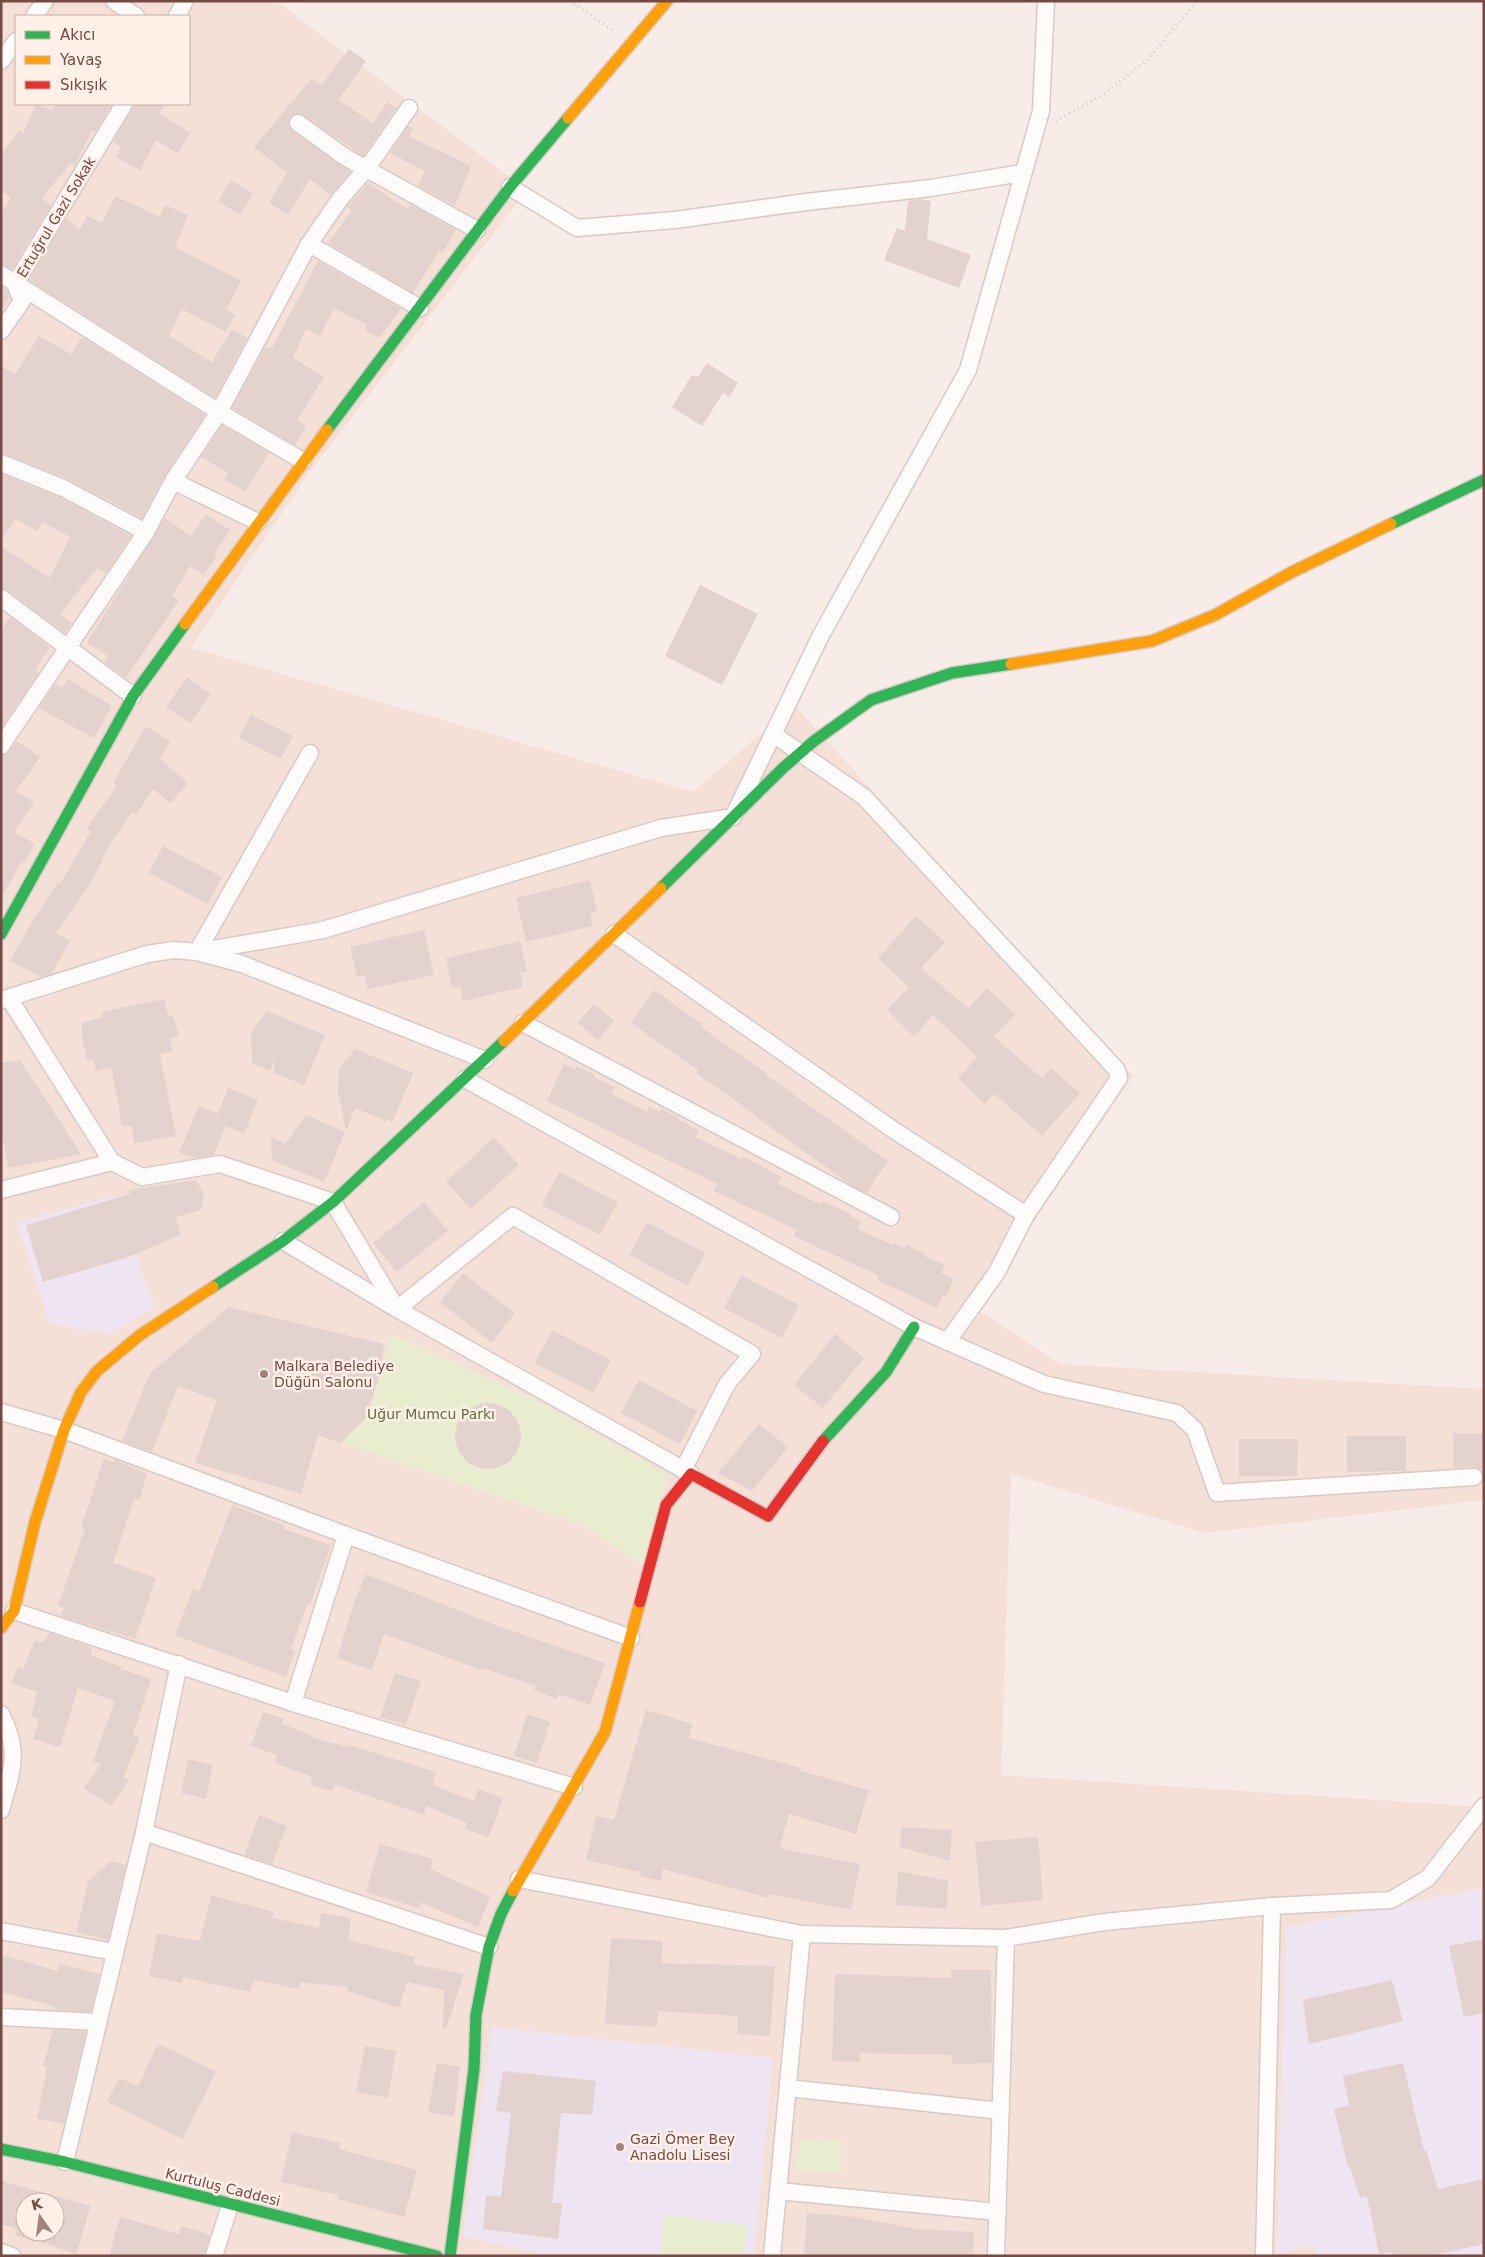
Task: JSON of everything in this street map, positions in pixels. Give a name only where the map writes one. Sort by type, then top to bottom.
[{"type":"street","points":[[35,15],[45,1]]},
{"type":"street","points":[[114,1],[135,15]]},
{"type":"street","points":[[178,15],[185,1]]},
{"type":"street","points":[[1,934],[133,696],[303,461],[510,187],[667,1]]},
{"type":"street","points":[[733,817],[820,636],[968,370],[1004,249],[1022,173],[1041,111],[1046,1]]},
{"type":"street","points":[[1,61],[15,42]]},
{"type":"street","name":"Ertuğrul Gazi Sokak","points":[[1,331],[22,301],[15,284],[123,105]]},
{"type":"street","points":[[1,746],[146,532],[173,481],[219,412],[309,244],[340,199],[367,168],[409,108]]},
{"type":"street","points":[[298,122],[346,157],[478,230]]},
{"type":"street","points":[[510,187],[577,228],[675,220],[806,202],[931,188],[1022,173]]},
{"type":"street","points":[[309,244],[420,308]]},
{"type":"street","points":[[1,274],[219,412],[303,461]]},
{"type":"street","points":[[1,463],[63,488],[146,532]]},
{"type":"street","points":[[1,1628],[14,1611],[35,1522],[64,1430],[81,1392],[97,1372],[116,1355],[172,1313],[282,1241],[333,1202],[485,1060],[799,754],[871,700],[952,673],[1152,641],[1214,615],[1292,572],[1484,480]]},
{"type":"street","points":[[173,481],[258,522]]},
{"type":"street","points":[[3,602],[133,696]]},
{"type":"street","points":[[773,734],[799,754],[864,797],[1117,1070],[1119,1078],[1026,1215],[997,1272],[947,1342]]},
{"type":"street","points":[[197,952],[310,753]]},
{"type":"street","points":[[197,952],[323,930],[661,828],[733,817]]},
{"type":"street","points":[[614,934],[895,1131],[1026,1215]]},
{"type":"street","points":[[397,1309],[333,1202],[220,1164],[142,1176],[112,1162],[5,999],[147,954],[174,950],[197,952],[242,964],[485,1060]]},
{"type":"street","points":[[523,1023],[891,1217]]},
{"type":"street","points":[[465,1079],[914,1327],[1044,1384],[1177,1413],[1196,1430],[1217,1493],[1474,1477]]},
{"type":"street","points":[[1,1190],[112,1162]]},
{"type":"street","points":[[397,1309],[514,1216],[752,1354],[727,1384],[687,1472],[666,1505],[605,1732],[519,1879],[501,1914],[489,1947],[476,2016],[474,2069],[450,2256]]},
{"type":"street","points":[[282,1241],[397,1309],[768,1516],[818,1446],[886,1372],[914,1327]]},
{"type":"street","points":[[1,1412],[64,1430],[631,1638]]},
{"type":"street","points":[[292,1703],[346,1535]]},
{"type":"street","points":[[14,1611],[179,1664],[292,1703],[574,1787]]},
{"type":"street","points":[[65,2162],[144,1832],[179,1664]]},
{"type":"street","points":[[1,1714],[10,1730],[14,1748],[14,1764],[1,1810]]},
{"type":"street","points":[[519,1879],[802,1934],[1006,1938],[1104,1922],[1272,1906],[1391,1900],[1428,1878],[1484,1806]]},
{"type":"street","points":[[144,1832],[489,1947]]},
{"type":"street","points":[[1264,2256],[1272,1906]]},
{"type":"street","points":[[1,1931],[114,1952]]},
{"type":"street","points":[[772,2256],[802,1934]]},
{"type":"street","points":[[996,2256],[1006,1938]]},
{"type":"street","points":[[1,2017],[98,2022]]},
{"type":"street","points":[[788,2088],[1001,2111]]},
{"type":"street","name":"Kurtuluş Caddesi","points":[[1,2149],[65,2162],[437,2256]]},
{"type":"street","points":[[778,2191],[998,2212]]},
{"type":"street","points":[[214,2256],[230,2205]]},
{"type":"street","points":[[1,2252],[12,2256]]},
{"type":"path","points":[[570,1],[631,42]]},
{"type":"path","points":[[1053,123],[1104,94],[1148,59],[1197,1]]},
{"type":"shaded area","points":[[1,1],[276,1],[527,190],[309,473],[191,648],[693,792],[794,705],[1133,1076],[975,1308],[1060,1364],[1484,1389],[1484,1500],[1204,1533],[1011,1474],[1001,1775],[1484,1807],[1484,2256],[1,2256]]},
{"type":"shaded area","points":[[115,1196],[154,1307],[110,1334],[50,1324],[17,1222]]},
{"type":"shaded area","points":[[1484,1888],[1484,2256],[1316,2256],[1313,2245],[1277,2254],[1286,1927]]},
{"type":"shaded area","name":"Gazi Ömer Bey Anadolu Lisesi","points":[[492,2027],[773,2058],[754,2256],[550,2256],[463,2236]]},
{"type":"green space","name":"Uğur Mumcu Parkı","points":[[392,1335],[526,1395],[668,1474],[643,1566],[586,1526],[343,1443],[368,1416]]},
{"type":"green space","points":[[800,2139],[841,2141],[841,2173],[797,2170]]},
{"type":"green space","points":[[665,2215],[747,2225],[744,2256],[660,2256]]},
{"type":"building","points":[[349,49],[366,61],[338,100],[373,123],[387,102],[396,108],[363,156],[303,115],[299,113],[290,117],[288,122],[292,131],[351,172],[331,195],[310,179],[288,215],[269,203],[287,173],[254,147],[312,78],[321,86]]},
{"type":"building","points":[[36,105],[53,110],[56,105],[111,105],[95,132],[92,130],[75,165],[71,163],[42,198],[51,205],[12,269],[1,264],[1,214],[11,198],[1,190],[1,155],[19,131],[23,133]]},
{"type":"building","points":[[133,105],[164,105],[159,113],[190,133],[178,153],[156,140],[140,170],[116,157],[121,147],[113,142]]},
{"type":"building","points":[[408,126],[413,129],[409,136],[471,166],[455,206],[418,186],[425,171],[390,153]]},
{"type":"building","points":[[231,180],[253,194],[240,215],[218,201]]},
{"type":"building","points":[[368,183],[408,209],[410,204],[456,230],[443,253],[439,251],[413,293],[328,243],[352,210],[347,207]]},
{"type":"building","points":[[115,196],[160,217],[165,205],[188,215],[175,247],[241,281],[226,310],[235,315],[226,332],[182,309],[169,336],[212,362],[232,329],[247,338],[215,398],[29,280],[66,218],[80,230],[87,216],[102,223]]},
{"type":"building","points":[[920,199],[931,201],[927,239],[971,255],[959,288],[884,260],[897,228],[905,231],[908,201]]},
{"type":"building","points":[[318,261],[401,309],[379,338],[365,329],[367,325],[334,308],[320,336],[306,329],[293,358],[324,377],[297,420],[306,426],[295,445],[232,408],[265,348],[272,348]]},
{"type":"building","points":[[1,286],[6,289],[10,298],[1,310]]},
{"type":"building","points":[[39,336],[71,354],[82,337],[205,415],[165,475],[142,518],[68,479],[1,453],[1,366],[15,375]]},
{"type":"building","points":[[707,363],[738,383],[729,397],[723,393],[702,426],[672,407],[692,375],[698,377]]},
{"type":"building","points":[[222,425],[269,453],[245,492],[224,479],[228,473],[201,457]]},
{"type":"building","points":[[1,474],[59,497],[131,536],[106,573],[97,568],[60,614],[72,623],[65,633],[7,590],[1,588],[1,546],[50,578],[70,537],[42,522],[37,531],[16,519],[1,541]]},
{"type":"building","points":[[206,514],[230,530],[214,554],[217,556],[203,575],[190,566],[172,596],[179,600],[126,678],[104,662],[108,656],[87,642],[165,518],[191,536]]},
{"type":"building","points":[[700,585],[758,614],[722,685],[665,656]]},
{"type":"building","points":[[10,617],[50,647],[35,670],[39,673],[1,728],[1,630]]},
{"type":"building","points":[[187,677],[211,694],[190,723],[166,707]]},
{"type":"building","points":[[68,679],[112,706],[94,738],[39,708],[55,684],[62,688]]},
{"type":"building","points":[[251,715],[293,736],[281,759],[239,738]]},
{"type":"building","points":[[146,726],[170,741],[160,759],[188,783],[171,803],[153,789],[136,815],[132,812],[102,857],[104,858],[90,884],[56,933],[70,941],[52,973],[41,977],[10,961],[33,920],[58,883],[60,884],[91,831],[87,828],[117,785],[113,783]]},
{"type":"building","points":[[17,741],[40,757],[16,791],[34,802],[14,832],[35,844],[25,862],[22,861],[1,899],[1,756],[9,752]]},
{"type":"building","points":[[163,846],[222,877],[208,904],[149,873]]},
{"type":"building","points":[[590,880],[597,911],[590,913],[593,926],[526,942],[516,898]]},
{"type":"building","points":[[916,916],[945,942],[921,968],[968,1008],[987,988],[1015,1014],[994,1037],[1042,1078],[1051,1068],[1080,1093],[1042,1136],[994,1094],[985,1104],[958,1078],[977,1057],[933,1015],[914,1037],[887,1010],[909,987],[878,958]]},
{"type":"building","points":[[424,930],[434,975],[368,989],[364,975],[357,977],[350,947]]},
{"type":"building","points":[[520,941],[527,972],[520,973],[523,987],[463,1001],[460,987],[452,988],[446,958]]},
{"type":"building","points":[[654,990],[702,1024],[700,1026],[766,1075],[888,1161],[866,1193],[851,1185],[756,1117],[696,1073],[698,1070],[631,1023]]},
{"type":"building","points":[[164,999],[168,1016],[173,1015],[179,1036],[170,1039],[173,1051],[160,1054],[176,1136],[134,1143],[132,1126],[122,1125],[111,1067],[96,1071],[93,1059],[87,1060],[82,1038],[82,1023],[103,1017],[101,1012]]},
{"type":"building","points":[[594,1004],[614,1021],[598,1040],[578,1023]]},
{"type":"building","points":[[267,1011],[325,1035],[304,1085],[274,1073],[275,1058],[270,1071],[252,1063],[251,1032]]},
{"type":"building","points":[[355,1049],[413,1073],[392,1123],[388,1119],[386,1121],[355,1108],[346,1131],[338,1092],[339,1070]]},
{"type":"building","points":[[20,1060],[81,1154],[9,1168],[1,1129],[1,1063]]},
{"type":"building","points":[[564,1064],[575,1069],[576,1066],[595,1075],[594,1077],[615,1087],[611,1094],[647,1112],[649,1107],[660,1112],[661,1109],[680,1118],[679,1120],[699,1130],[696,1137],[741,1159],[743,1156],[781,1177],[778,1184],[811,1200],[821,1204],[823,1201],[851,1214],[850,1216],[861,1222],[858,1229],[893,1245],[895,1243],[905,1248],[906,1245],[925,1253],[924,1256],[945,1265],[941,1273],[954,1279],[946,1297],[943,1295],[937,1308],[877,1280],[879,1276],[794,1236],[796,1230],[714,1191],[717,1184],[547,1101]]},
{"type":"building","points":[[228,1088],[258,1100],[244,1134],[225,1126],[214,1155],[194,1158],[179,1152],[199,1106],[218,1114]]},
{"type":"building","points":[[306,1115],[345,1132],[324,1182],[272,1160],[271,1136],[285,1144]]},
{"type":"building","points":[[494,1137],[519,1165],[471,1209],[446,1182]]},
{"type":"building","points":[[559,1172],[618,1202],[600,1235],[542,1205]]},
{"type":"building","points":[[195,1180],[204,1193],[201,1210],[176,1217],[181,1235],[126,1258],[43,1282],[26,1225],[130,1194],[128,1190]]},
{"type":"building","points":[[424,1202],[448,1231],[397,1272],[373,1243]]},
{"type":"building","points":[[647,1222],[705,1253],[688,1286],[629,1255]]},
{"type":"building","points":[[463,1273],[515,1313],[492,1343],[440,1302]]},
{"type":"building","points":[[741,1275],[799,1305],[782,1338],[724,1308]]},
{"type":"building","name":"Malkara Belediye Düğün Salonu","points":[[229,1307],[384,1344],[380,1373],[366,1418],[340,1443],[318,1435],[301,1494],[195,1463],[217,1400],[178,1386],[152,1452],[122,1441],[150,1373]]},
{"type":"building","points":[[552,1330],[611,1360],[593,1393],[535,1363]]},
{"type":"building","points":[[835,1334],[864,1358],[823,1408],[794,1385]]},
{"type":"building","points":[[639,1380],[697,1411],[680,1444],[621,1413]]},
{"type":"building","points":[[482,1403],[494,1403],[506,1408],[516,1418],[521,1430],[519,1449],[506,1464],[494,1469],[482,1469],[470,1464],[460,1454],[455,1442],[455,1430],[460,1418],[470,1408]]},
{"type":"building","points":[[759,1424],[788,1447],[752,1491],[718,1473]]},
{"type":"building","points":[[1453,1433],[1484,1434],[1484,1470],[1474,1467],[1453,1468]]},
{"type":"building","points":[[1347,1436],[1406,1436],[1406,1471],[1347,1472]]},
{"type":"building","points":[[1239,1439],[1298,1439],[1297,1476],[1239,1476]]},
{"type":"building","points":[[104,1459],[114,1462],[115,1460],[147,1474],[139,1500],[134,1499],[113,1563],[156,1578],[135,1639],[60,1616],[65,1608],[58,1605],[85,1529],[81,1527]]},
{"type":"building","points":[[232,1505],[285,1526],[284,1529],[331,1545],[310,1605],[307,1604],[291,1649],[295,1651],[286,1677],[175,1635],[193,1589],[199,1592]]},
{"type":"building","points":[[366,1574],[498,1626],[605,1663],[590,1705],[558,1694],[557,1699],[534,1690],[536,1686],[482,1668],[481,1670],[384,1634],[372,1670],[337,1658],[354,1602]]},
{"type":"building","points":[[49,1633],[93,1648],[90,1655],[122,1667],[121,1669],[151,1679],[133,1735],[140,1737],[123,1778],[129,1780],[111,1806],[84,1788],[101,1764],[93,1761],[115,1701],[78,1688],[60,1747],[33,1739],[39,1719],[31,1717],[37,1692],[11,1683],[18,1667],[23,1669],[35,1640],[42,1643]]},
{"type":"building","points":[[395,1673],[421,1681],[406,1725],[380,1717]]},
{"type":"building","points":[[646,1710],[693,1724],[689,1738],[801,1768],[801,1771],[869,1790],[856,1834],[789,1814],[780,1846],[782,1849],[860,1864],[851,1910],[769,1894],[768,1898],[663,1869],[661,1881],[639,1876],[640,1872],[586,1860],[596,1816],[614,1820]]},
{"type":"building","points":[[263,1712],[284,1719],[282,1724],[311,1735],[310,1737],[348,1747],[349,1745],[436,1772],[433,1785],[474,1801],[478,1789],[503,1798],[489,1837],[465,1829],[467,1823],[426,1806],[424,1815],[334,1784],[332,1791],[310,1785],[312,1777],[274,1763],[277,1755],[251,1746]]},
{"type":"building","points":[[527,1714],[550,1722],[537,1763],[514,1756]]},
{"type":"building","points":[[188,1759],[213,1765],[206,1799],[181,1793]]},
{"type":"building","points":[[259,1815],[287,1826],[272,1864],[244,1855]]},
{"type":"building","points":[[901,1827],[952,1830],[950,1861],[900,1847]]},
{"type":"building","points":[[1038,1837],[1043,1900],[981,1906],[975,1842]]},
{"type":"building","points":[[380,1844],[433,1859],[430,1869],[490,1897],[478,1927],[420,1902],[419,1908],[366,1892]]},
{"type":"building","points":[[111,1861],[126,1865],[108,1940],[76,1932],[88,1882]]},
{"type":"building","points":[[898,1871],[948,1881],[947,1909],[896,1905]]},
{"type":"building","points":[[211,1895],[274,1912],[272,1918],[319,1928],[321,1913],[351,1918],[348,1940],[415,1957],[413,1964],[464,1974],[446,2029],[443,2028],[444,1990],[407,1982],[399,2008],[347,1991],[348,1987],[300,1982],[299,1989],[254,1980],[250,1992],[183,1977],[182,1983],[149,1976],[157,1933],[200,1941]]},
{"type":"building","points":[[611,1938],[663,1941],[661,1963],[775,1966],[770,2036],[737,2034],[738,2016],[658,2011],[657,2027],[605,2024]]},
{"type":"building","points":[[1484,1939],[1484,2013],[1464,2017],[1449,1946]]},
{"type":"building","points":[[1,1955],[58,1971],[60,1964],[100,1974],[91,2012],[58,2010],[50,2005],[1,1992]]},
{"type":"building","points":[[951,1970],[991,1970],[992,2063],[952,2064],[952,2055],[860,2053],[860,2062],[832,2061],[835,1974],[951,1978]]},
{"type":"building","points":[[1392,1980],[1403,2021],[1309,2044],[1303,2000]]},
{"type":"building","points":[[53,2030],[86,2031],[64,2124],[37,2118],[47,2067],[43,2066]]},
{"type":"building","points":[[158,2044],[216,2071],[183,2139],[107,2102],[119,2078],[138,2086]]},
{"type":"building","points":[[365,2046],[396,2051],[388,2098],[356,2092]]},
{"type":"building","points":[[437,2063],[460,2067],[454,2117],[428,2112]]},
{"type":"building","points":[[1403,2063],[1424,2151],[1426,2150],[1438,2189],[1484,2179],[1484,2244],[1431,2256],[1393,2256],[1392,2252],[1379,2254],[1367,2196],[1360,2198],[1350,2167],[1348,2167],[1334,2109],[1349,2105],[1343,2076]]},
{"type":"building","points":[[503,2071],[596,2081],[592,2115],[561,2113],[552,2203],[562,2203],[558,2239],[483,2229],[486,2195],[501,2197],[511,2113],[496,2111]]},
{"type":"building","points":[[292,2132],[340,2143],[339,2149],[417,2170],[404,2217],[337,2199],[339,2195],[281,2182]]},
{"type":"building","points":[[1,2181],[41,2192],[15,2192],[15,2228],[1,2224]]},
{"type":"building","points":[[65,2199],[91,2206],[76,2254],[40,2242],[65,2242]]},
{"type":"building","points":[[807,2213],[849,2216],[916,2229],[974,2232],[973,2256],[804,2256]]},
{"type":"building","points":[[120,2217],[179,2234],[181,2226],[205,2233],[210,2236],[204,2256],[109,2256]]},
{"type":"traffic: fast","points":[[327,430],[510,187],[568,118]]},
{"type":"traffic: fast","points":[[1391,524],[1484,480]]},
{"type":"traffic: fast","points":[[1,934],[133,696],[185,624]]},
{"type":"traffic: fast","points":[[661,888],[783,768],[814,741],[871,700],[952,673],[1011,664]]},
{"type":"traffic: fast","points":[[213,1287],[283,1241],[333,1202],[504,1041]]},
{"type":"traffic: fast","points":[[823,1441],[886,1372],[914,1327]]},
{"type":"traffic: fast","points":[[450,2256],[474,2069],[476,2015],[489,1947],[501,1914],[513,1891]]},
{"type":"traffic: fast","points":[[1,2149],[65,2162],[437,2256]]},
{"type":"traffic: slow","points":[[568,118],[667,1]]},
{"type":"traffic: slow","points":[[185,624],[327,430]]},
{"type":"traffic: slow","points":[[1011,664],[1152,641],[1215,615],[1292,572],[1391,524]]},
{"type":"traffic: slow","points":[[504,1041],[661,888]]},
{"type":"traffic: slow","points":[[1,1628],[14,1611],[35,1522],[64,1430],[81,1392],[97,1371],[140,1335],[213,1287]]},
{"type":"traffic: slow","points":[[513,1891],[605,1732],[640,1602]]},
{"type":"traffic: jam","points":[[640,1602],[666,1505],[691,1474],[768,1516],[823,1441]]},
{"type":"place","name":"Malkara Belediye Düğün Salonu","points":[[264,1374]]},
{"type":"place","name":"Gazi Ömer Bey Anadolu Lisesi","points":[[620,2147]]}]
